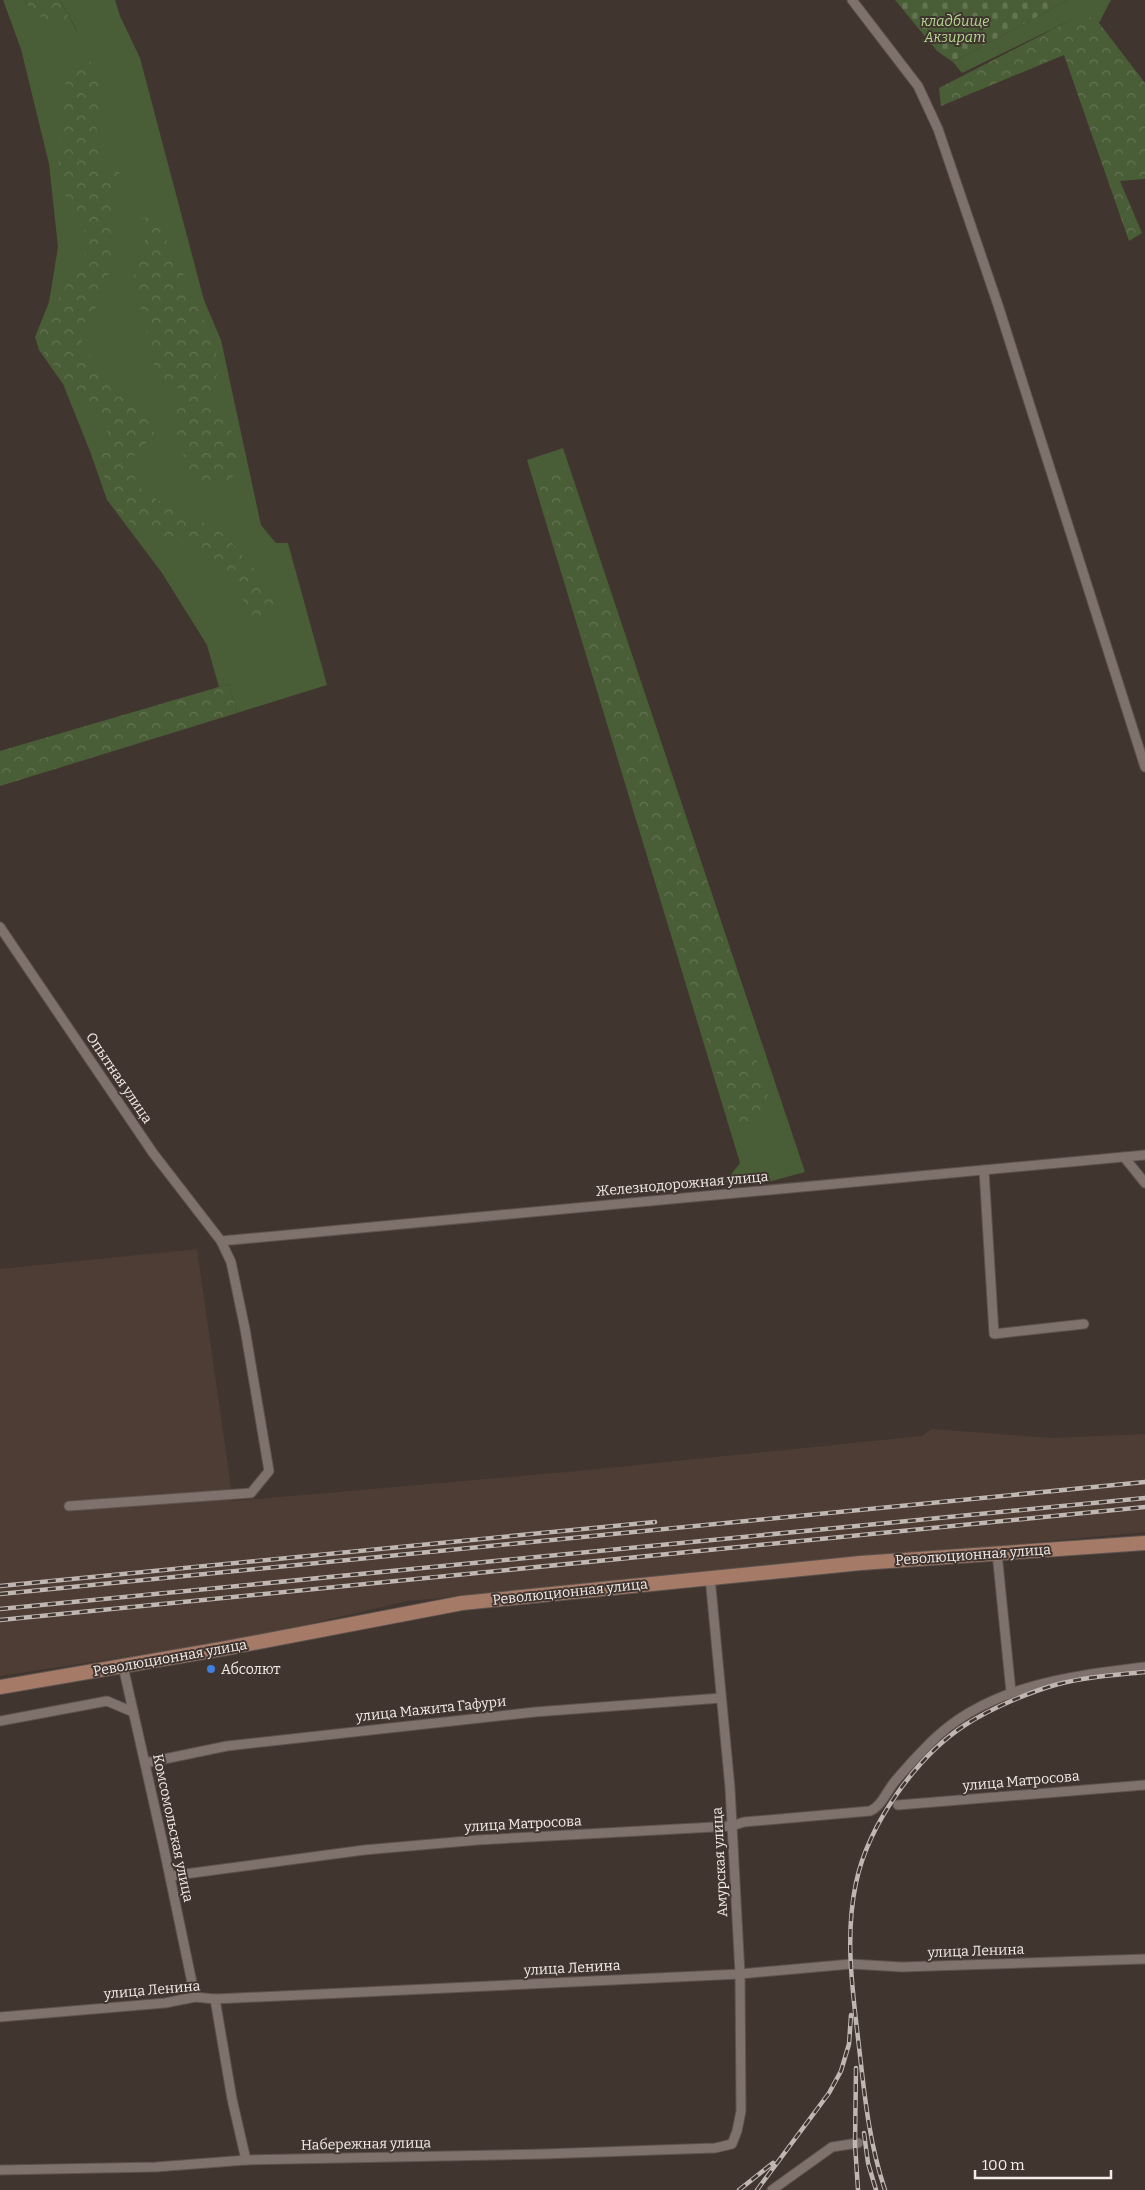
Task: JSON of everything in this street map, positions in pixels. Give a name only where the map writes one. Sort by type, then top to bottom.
[{"type":"main road","name":"Революционная улица","points":[[0,1687],[227,1648],[462,1603],[710,1577],[997,1553],[1145,1543]]},
{"type":"street","points":[[852,0],[918,86],[938,129],[1007,333],[1145,767]]},
{"type":"street","name":"Опытная улица","points":[[0,927],[154,1153],[221,1241],[232,1262],[269,1471],[251,1493],[69,1506]]},
{"type":"street","name":"Железнодорожная улица","points":[[221,1241],[1145,1155]]},
{"type":"street","points":[[1124,1157],[1145,1183]]},
{"type":"street","points":[[984,1170],[994,1334],[1084,1324]]},
{"type":"street","points":[[997,1553],[1012,1692],[1068,1677],[1145,1668]]},
{"type":"street","name":"Амурская улица","points":[[710,1577],[732,1826],[740,1974],[741,2111],[732,2144]]},
{"type":"street","name":"Комсомольская улица","points":[[122,1666],[170,1876],[195,1997]]},
{"type":"street","name":"улица Матросова","points":[[170,1876],[383,1848],[478,1840],[732,1826],[744,1822],[870,1811],[877,1808],[895,1781],[944,1728],[1012,1692]]},
{"type":"street","name":"улица Мажита Гафури","points":[[145,1763],[236,1744],[535,1712],[721,1698]]},
{"type":"street","points":[[0,1721],[107,1701],[133,1712]]},
{"type":"street","name":"улица Матросова","points":[[898,1805],[1145,1785]]},
{"type":"street","name":"улица Ленина","points":[[0,2017],[165,2003],[195,1997],[215,1999],[740,1974],[851,1964],[902,1967],[1145,1959]]},
{"type":"street","points":[[215,1999],[232,2099],[246,2160]]},
{"type":"street","points":[[772,2190],[832,2147],[858,2143]]},
{"type":"street","name":"Набережная улица","points":[[0,2170],[156,2167],[246,2160],[552,2154],[715,2148],[732,2144]]},
{"type":"shaded area","points":[[197,1249],[233,1501],[578,1471],[922,1436],[932,1429],[1051,1438],[1145,1434],[1145,1532],[408,1601],[244,1639],[0,1676],[0,1269]]},
{"type":"green space","points":[[3,0],[24,0],[40,16],[77,31],[60,0],[115,0],[120,16],[140,58],[204,300],[221,340],[261,525],[276,543],[288,543],[327,685],[237,713],[229,684],[219,687],[207,645],[162,573],[107,500],[63,384],[39,350],[35,337],[49,302],[58,247],[49,164],[21,49]]},
{"type":"green space","points":[[24,0],[60,0],[77,32],[41,17]]},
{"type":"green space","name":"кладбище Акзират","points":[[895,0],[1068,0],[953,62],[937,51]]},
{"type":"green space","points":[[1068,0],[1111,0],[1099,23],[1083,14],[962,73],[953,62]]},
{"type":"green space","points":[[1084,13],[1099,23],[1145,83],[1145,179],[1120,181],[1142,233],[1129,241],[1064,55],[941,106],[939,88]]},
{"type":"green space","points":[[89,61],[97,66],[103,84],[95,124],[106,155],[96,163],[98,172],[110,169],[122,175],[113,193],[110,195],[113,238],[109,275],[101,299],[83,324],[81,329],[82,342],[93,360],[151,419],[154,432],[151,443],[146,443],[133,457],[133,473],[137,484],[157,500],[221,531],[277,595],[278,609],[268,618],[252,616],[228,577],[211,558],[199,550],[145,530],[122,516],[111,502],[99,466],[102,445],[108,433],[100,417],[69,385],[42,350],[38,339],[42,326],[88,249],[82,218],[76,216],[60,186],[57,172],[60,156],[62,100],[65,86],[70,74],[78,66]]},
{"type":"green space","points":[[141,218],[156,218],[216,349],[217,375],[213,405],[229,427],[239,453],[237,471],[224,485],[204,481],[190,470],[186,462],[171,407],[182,395],[180,387],[168,395],[154,364],[134,275],[142,256],[146,236]]},
{"type":"green space","points":[[563,448],[805,1172],[761,1184],[725,1182],[740,1163],[527,460]]},
{"type":"green space","points":[[563,461],[676,800],[708,884],[738,978],[739,1005],[772,1108],[763,1119],[750,1127],[731,1119],[537,479]]},
{"type":"green space","points":[[229,684],[237,713],[0,786],[0,751]]},
{"type":"railway","points":[[0,1594],[1145,1482]]},
{"type":"railway","points":[[0,1609],[1145,1498]]},
{"type":"railway","points":[[0,1620],[1145,1507]]},
{"type":"railway","points":[[0,1586],[655,1522]]},
{"type":"railway","points":[[885,2190],[874,2152],[867,2114],[854,1999],[850,1941],[856,1883],[871,1838],[897,1794],[912,1774],[929,1755],[965,1725],[1009,1702],[1055,1685],[1088,1678],[1145,1672]]},
{"type":"railway","points":[[757,2190],[829,2093],[841,2071],[849,2044],[851,2015]]},
{"type":"railway","points":[[856,2068],[855,2144],[858,2190]]},
{"type":"railway","points":[[864,2133],[868,2163],[876,2190]]},
{"type":"railway","points":[[739,2190],[773,2163]]},
{"type":"place","name":"Абсолют","points":[[211,1669]]}]
